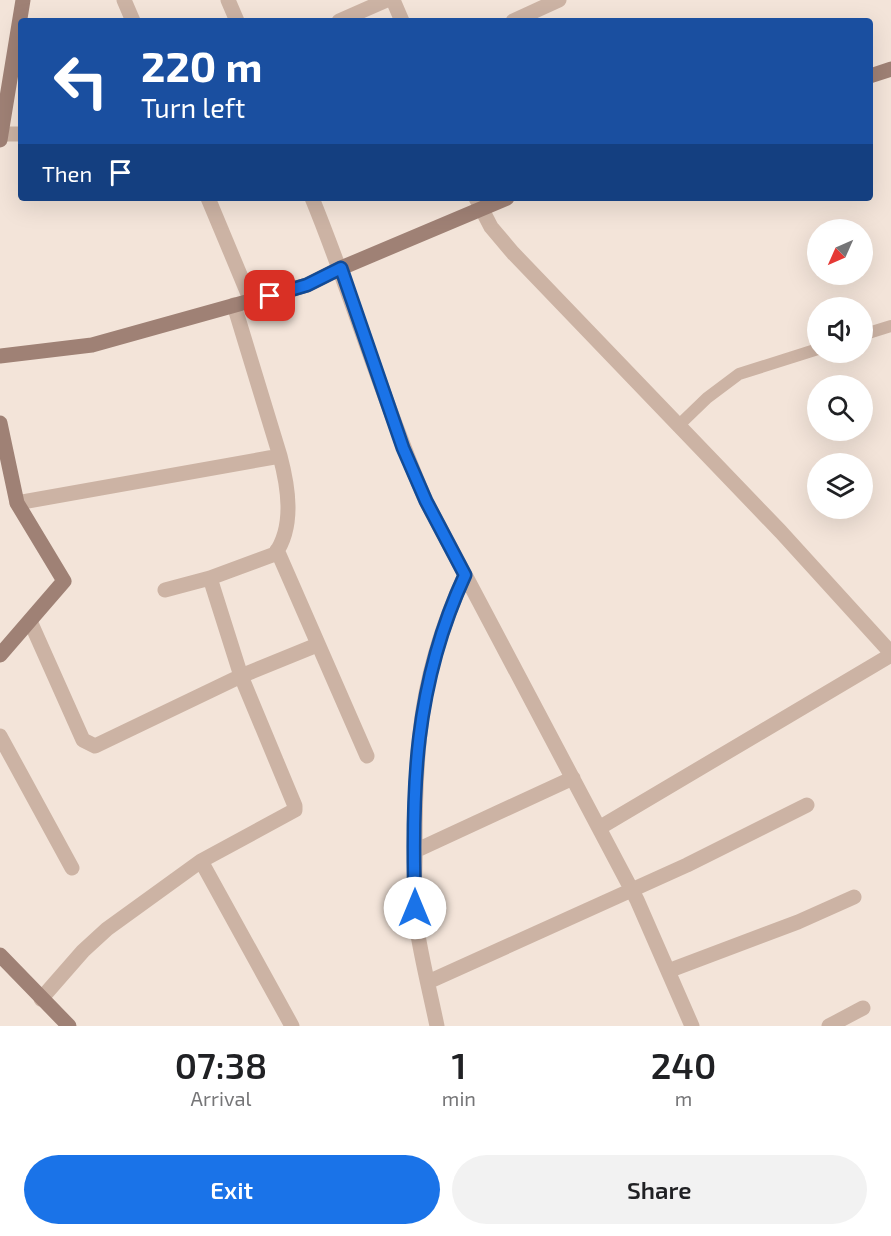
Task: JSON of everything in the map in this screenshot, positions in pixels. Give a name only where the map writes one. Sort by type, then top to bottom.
[{"type":"street","points":[[20,18],[23,0]]},
{"type":"street","points":[[124,0],[132,18]]},
{"type":"street","points":[[228,0],[236,18]]},
{"type":"street","points":[[346,18],[387,0]]},
{"type":"street","points":[[393,0],[401,18]]},
{"type":"street","points":[[520,18],[559,0]]},
{"type":"street","points":[[18,31],[1,136],[18,134]]},
{"type":"street","points":[[873,75],[891,69]]},
{"type":"street","points":[[209,201],[251,301]]},
{"type":"street","points":[[313,201],[341,268],[403,448],[426,501],[632,890],[692,1026]]},
{"type":"street","points":[[0,356],[92,345],[307,285],[478,204],[513,253],[782,532],[891,654],[599,828]]},
{"type":"street","points":[[165,590],[270,558],[277,550],[289,499],[280,456],[234,305]]},
{"type":"street","points":[[0,423],[3,459],[17,503],[64,581],[0,655]]},
{"type":"street","points":[[17,503],[280,456]]},
{"type":"street","points":[[277,550],[367,756]]},
{"type":"street","points":[[437,1026],[415,908],[415,779],[422,707],[435,652],[449,609],[465,575]]},
{"type":"street","points":[[42,999],[94,939],[201,861],[292,813],[295,808],[241,676],[210,578]]},
{"type":"street","points":[[30,621],[83,740],[91,745],[101,744],[241,676],[317,645]]},
{"type":"street","points":[[0,736],[72,868]]},
{"type":"street","points":[[415,851],[573,778]]},
{"type":"street","points":[[428,982],[632,890],[807,805]]},
{"type":"street","points":[[201,861],[292,1026]]},
{"type":"street","points":[[668,970],[798,922],[854,897]]},
{"type":"street","points":[[0,955],[63,1023]]},
{"type":"street","points":[[829,1026],[863,1008]]},
{"type":"lane","points":[[873,332],[891,326]]},
{"type":"lane","points":[[678,426],[707,398],[739,374],[807,352]]},
{"type":"route","points":[[270,296],[307,285],[341,268],[403,448],[426,501],[465,575],[449,609],[435,652],[422,707],[415,779],[415,908]]}]
